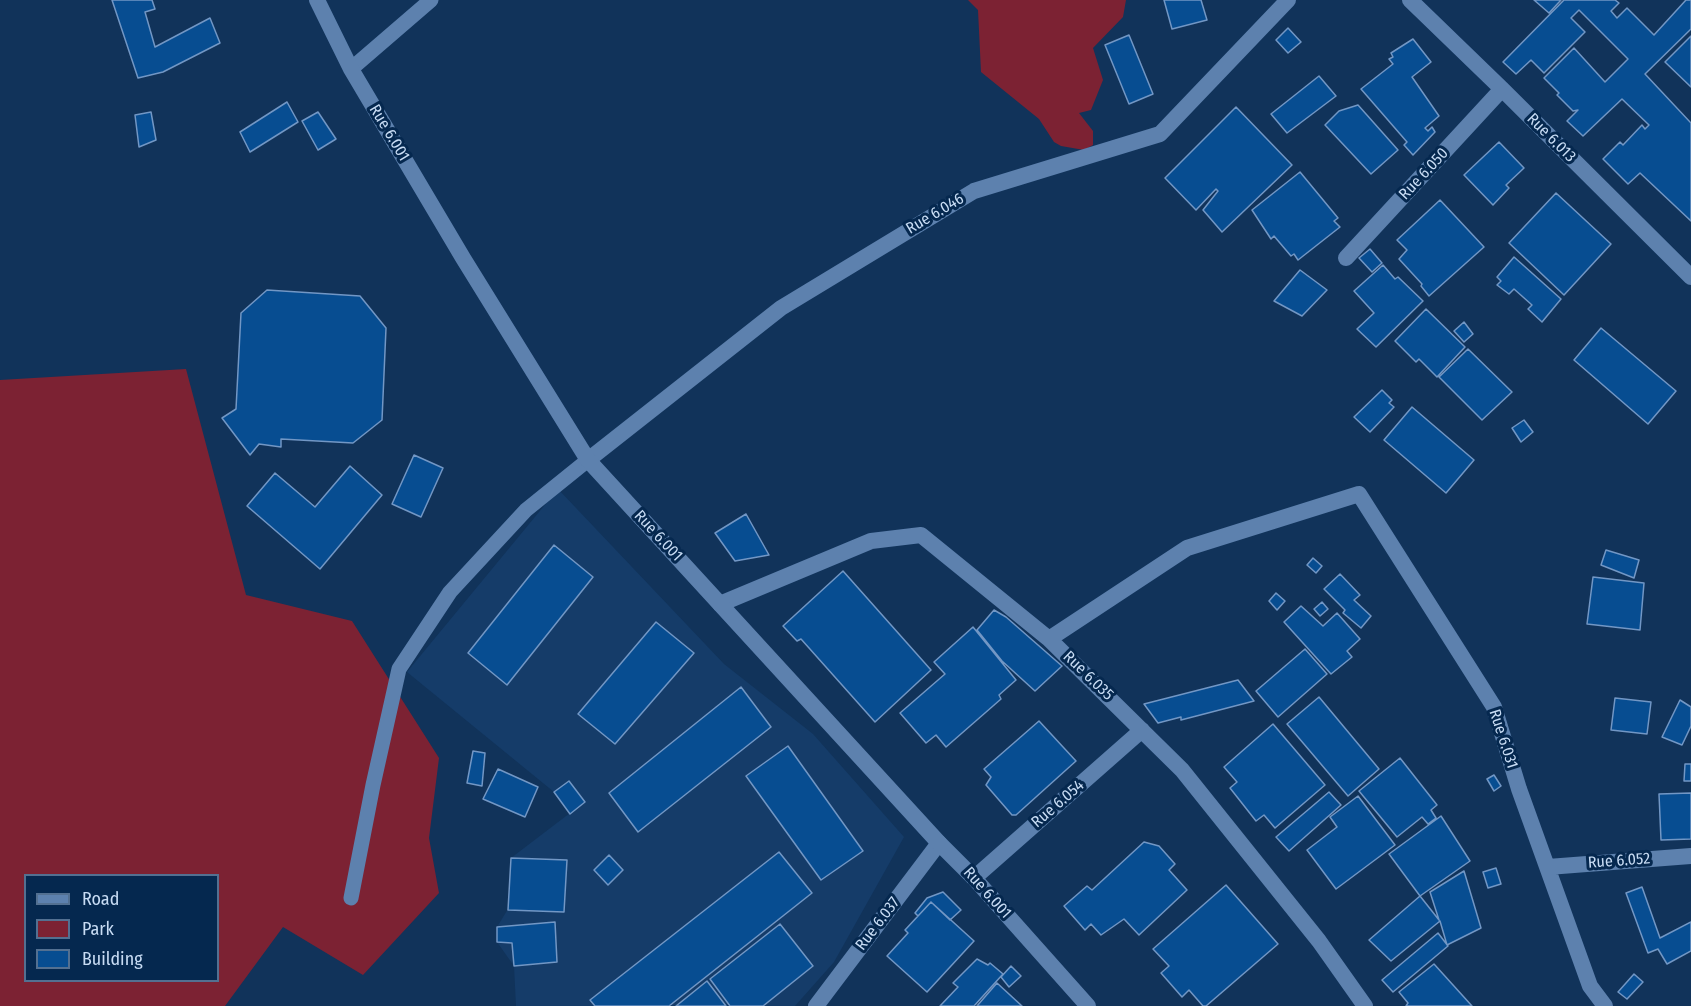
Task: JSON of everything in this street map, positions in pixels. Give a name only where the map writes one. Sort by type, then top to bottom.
[{"type":"street","name":"Rue 6.001","points":[[317,0],[351,69],[463,258],[588,460],[939,843],[974,878],[1088,1006]]},
{"type":"street","name":"Rue 6.046","points":[[588,460],[781,308],[974,191],[1160,134],[1288,0]]},
{"type":"street","name":"Rue 6.013","points":[[1410,0],[1691,276]]},
{"type":"street","name":"Rue 6.050","points":[[1346,258],[1502,89]]},
{"type":"street","name":"Rue 6.031","points":[[1049,639],[1187,548],[1359,494],[1494,707],[1519,789],[1590,986],[1605,1006]]},
{"type":"street","name":"Rue 6.035","points":[[720,604],[871,541],[921,535],[1049,639],[1182,770],[1319,941],[1365,1006]]},
{"type":"street","name":"Rue 6.054","points":[[974,878],[1142,730]]},
{"type":"street","name":"Rue 6.037","points":[[816,1006],[939,843]]},
{"type":"street","name":"Rue 6.052","points":[[1548,867],[1691,856]]},
{"type":"lane","points":[[351,69],[431,0]]},
{"type":"lane","points":[[351,898],[399,669],[450,592],[526,510],[588,460]]},
{"type":"shaded area","points":[[558,489],[724,664],[813,734],[904,837],[834,962],[795,1006],[516,1006],[514,966],[497,942],[497,927],[508,909],[511,858],[570,813],[554,792],[407,672]]},
{"type":"green space","points":[[968,0],[1126,0],[1123,17],[1093,48],[1103,80],[1091,110],[1079,113],[1093,131],[1093,145],[1084,150],[1061,146],[1054,142],[1039,119],[981,72],[978,10]]},
{"type":"green space","points":[[186,369],[246,595],[352,621],[439,758],[429,838],[439,893],[363,975],[283,927],[225,1006],[0,1006],[0,380]]},
{"type":"building","points":[[112,0],[152,0],[155,9],[145,12],[155,47],[210,18],[220,43],[163,72],[138,78]]},
{"type":"building","points":[[1164,0],[1201,0],[1207,20],[1172,29]]},
{"type":"building","points":[[1534,0],[1561,0],[1549,13]]},
{"type":"building","points":[[1564,0],[1615,0],[1619,3],[1611,11],[1617,18],[1627,8],[1654,35],[1686,0],[1691,0],[1691,29],[1645,74],[1691,123],[1691,221],[1640,173],[1628,184],[1603,159],[1620,142],[1623,145],[1642,125],[1645,129],[1649,125],[1622,99],[1583,136],[1567,121],[1578,110],[1573,111],[1544,78],[1574,48],[1605,82],[1628,59],[1579,10],[1571,18],[1585,32],[1544,73],[1531,60],[1516,74],[1503,62]]},
{"type":"building","points":[[1288,28],[1301,42],[1288,53],[1276,40]]},
{"type":"building","points":[[1129,35],[1153,94],[1129,104],[1105,45]]},
{"type":"building","points":[[1691,36],[1691,87],[1665,62]]},
{"type":"building","points":[[1413,39],[1431,62],[1412,77],[1439,116],[1425,128],[1428,131],[1432,127],[1435,132],[1413,155],[1404,145],[1407,142],[1361,89],[1393,64],[1389,59],[1393,57],[1391,53]]},
{"type":"building","points":[[1319,76],[1336,96],[1287,133],[1271,114]]},
{"type":"building","points":[[287,102],[298,122],[250,152],[240,132]]},
{"type":"building","points":[[1358,105],[1398,150],[1371,174],[1325,125],[1339,111]]},
{"type":"building","points":[[1236,107],[1292,165],[1222,232],[1203,210],[1218,191],[1216,189],[1196,210],[1165,178]]},
{"type":"building","points":[[151,112],[156,140],[139,147],[135,115]]},
{"type":"building","points":[[318,112],[336,139],[318,150],[302,121]]},
{"type":"building","points":[[1499,142],[1524,168],[1506,185],[1509,188],[1493,205],[1464,175]]},
{"type":"building","points":[[1300,172],[1338,218],[1334,221],[1340,227],[1298,260],[1294,254],[1291,256],[1274,236],[1271,239],[1252,210]]},
{"type":"building","points":[[1556,193],[1611,244],[1564,295],[1509,243]]},
{"type":"building","points":[[1440,200],[1484,247],[1429,296],[1421,286],[1422,284],[1399,259],[1407,250],[1397,240]]},
{"type":"building","points":[[1370,249],[1382,263],[1372,272],[1359,258]]},
{"type":"building","points":[[1514,257],[1561,299],[1542,322],[1528,309],[1532,305],[1514,289],[1509,294],[1497,285],[1501,281],[1497,277]]},
{"type":"building","points":[[1383,265],[1395,279],[1398,277],[1423,301],[1376,347],[1357,329],[1374,313],[1354,291]]},
{"type":"building","points":[[1300,270],[1327,290],[1302,316],[1274,301]]},
{"type":"building","points":[[267,290],[360,296],[386,328],[382,420],[353,443],[281,439],[281,447],[259,444],[250,455],[222,418],[236,409],[241,313]]},
{"type":"building","points":[[1426,309],[1465,347],[1437,377],[1419,359],[1416,362],[1395,341]]},
{"type":"building","points":[[1464,322],[1473,334],[1464,342],[1454,331]]},
{"type":"building","points":[[1601,328],[1676,391],[1648,424],[1574,360]]},
{"type":"building","points":[[1468,349],[1512,392],[1482,420],[1439,377]]},
{"type":"building","points":[[1382,390],[1392,400],[1389,403],[1394,407],[1370,432],[1354,417]]},
{"type":"building","points":[[1412,407],[1474,460],[1446,493],[1384,440]]},
{"type":"building","points":[[1524,420],[1533,432],[1521,442],[1512,428]]},
{"type":"building","points":[[414,455],[443,468],[421,517],[392,504]]},
{"type":"building","points":[[350,466],[382,495],[320,569],[247,506],[275,473],[315,507]]},
{"type":"building","points":[[746,514],[769,555],[735,561],[715,533]]},
{"type":"building","points":[[554,545],[593,577],[507,685],[468,653]]},
{"type":"building","points":[[1606,550],[1639,560],[1634,578],[1601,565]]},
{"type":"building","points":[[1313,558],[1322,566],[1316,573],[1307,565]]},
{"type":"building","points":[[843,571],[931,670],[875,722],[801,639],[797,641],[783,626]]},
{"type":"building","points":[[1340,574],[1360,595],[1354,600],[1371,616],[1361,628],[1343,613],[1345,610],[1324,589]]},
{"type":"building","points":[[1593,577],[1644,583],[1640,630],[1587,624]]},
{"type":"building","points":[[1276,593],[1285,601],[1277,610],[1269,601]]},
{"type":"building","points":[[1322,602],[1328,609],[1320,616],[1314,609]]},
{"type":"building","points":[[1301,606],[1323,626],[1337,613],[1360,639],[1347,651],[1352,657],[1331,674],[1284,622]]},
{"type":"building","points":[[994,610],[1006,617],[1062,666],[1035,691],[1002,661],[977,630]]},
{"type":"building","points":[[656,622],[694,653],[615,744],[578,714]]},
{"type":"building","points":[[973,627],[1016,680],[999,695],[1001,699],[946,747],[936,735],[926,743],[900,713],[945,674],[934,662]]},
{"type":"building","points":[[1305,649],[1327,674],[1278,717],[1256,691]]},
{"type":"building","points":[[1238,680],[1254,701],[1181,720],[1181,717],[1158,723],[1144,704]]},
{"type":"building","points":[[741,687],[771,727],[638,832],[609,793]]},
{"type":"building","points":[[1319,697],[1379,769],[1348,796],[1287,724]]},
{"type":"building","points":[[1615,698],[1651,702],[1647,734],[1611,730]]},
{"type":"building","points":[[1680,700],[1691,707],[1691,726],[1682,745],[1662,737]]},
{"type":"building","points":[[1039,721],[1076,761],[1016,815],[1012,815],[986,785],[991,777],[984,769]]},
{"type":"building","points":[[1273,724],[1325,785],[1275,828],[1264,815],[1256,821],[1230,788],[1237,782],[1224,767]]},
{"type":"building","points":[[788,746],[863,851],[821,880],[746,776]]},
{"type":"building","points":[[473,751],[485,753],[482,786],[467,783]]},
{"type":"building","points":[[1400,758],[1437,805],[1431,810],[1436,818],[1428,824],[1422,817],[1397,837],[1359,791]]},
{"type":"building","points":[[1685,764],[1691,764],[1691,781],[1684,781]]},
{"type":"building","points":[[498,769],[538,787],[525,817],[483,799]]},
{"type":"building","points":[[1494,775],[1501,786],[1494,791],[1487,779]]},
{"type":"building","points":[[569,781],[585,802],[570,814],[554,792]]},
{"type":"building","points":[[1329,792],[1341,805],[1289,851],[1276,837]]},
{"type":"building","points":[[1691,793],[1691,839],[1661,840],[1659,794]]},
{"type":"building","points":[[1358,796],[1395,845],[1336,889],[1307,850],[1337,827],[1330,817]]},
{"type":"building","points":[[1441,816],[1470,861],[1420,896],[1389,854]]},
{"type":"building","points":[[1144,842],[1159,846],[1175,864],[1169,870],[1187,890],[1139,935],[1124,919],[1101,935],[1091,924],[1085,930],[1064,906],[1087,886],[1092,890]]},
{"type":"building","points":[[779,852],[812,893],[669,1006],[595,1006],[590,1000]]},
{"type":"building","points":[[609,855],[623,870],[608,885],[594,870]]},
{"type":"building","points":[[511,858],[567,860],[564,912],[508,910]]},
{"type":"building","points":[[1496,868],[1501,884],[1488,888],[1483,872]]},
{"type":"building","points":[[1464,871],[1481,928],[1447,945],[1440,921],[1391,961],[1369,940],[1420,896],[1439,920],[1430,892]]},
{"type":"building","points":[[1226,885],[1278,944],[1206,1006],[1203,1006],[1189,990],[1182,997],[1161,973],[1169,966],[1153,949]]},
{"type":"building","points":[[1642,887],[1660,938],[1691,922],[1691,951],[1667,964],[1658,949],[1648,953],[1626,893]]},
{"type":"building","points":[[943,892],[961,910],[950,920],[931,902],[918,916],[915,913],[927,898]]},
{"type":"building","points":[[931,902],[974,941],[927,992],[887,956],[908,933],[905,930]]},
{"type":"building","points":[[555,922],[557,962],[514,966],[512,943],[497,942],[497,927]]},
{"type":"building","points":[[780,924],[813,966],[763,1006],[730,1006],[710,979]]},
{"type":"building","points":[[1438,933],[1448,946],[1393,992],[1382,980]]},
{"type":"building","points":[[977,959],[988,965],[990,963],[1003,974],[974,1006],[940,1006],[958,987],[953,983]]},
{"type":"building","points":[[1434,964],[1472,1006],[1406,1006],[1408,1003],[1399,992]]},
{"type":"building","points":[[1011,966],[1021,976],[1009,987],[1001,977]]},
{"type":"building","points":[[1634,974],[1643,982],[1627,999],[1618,992]]},
{"type":"building","points":[[707,981],[726,1006],[676,1006]]},
{"type":"building","points":[[997,983],[1022,1006],[977,1006]]}]
